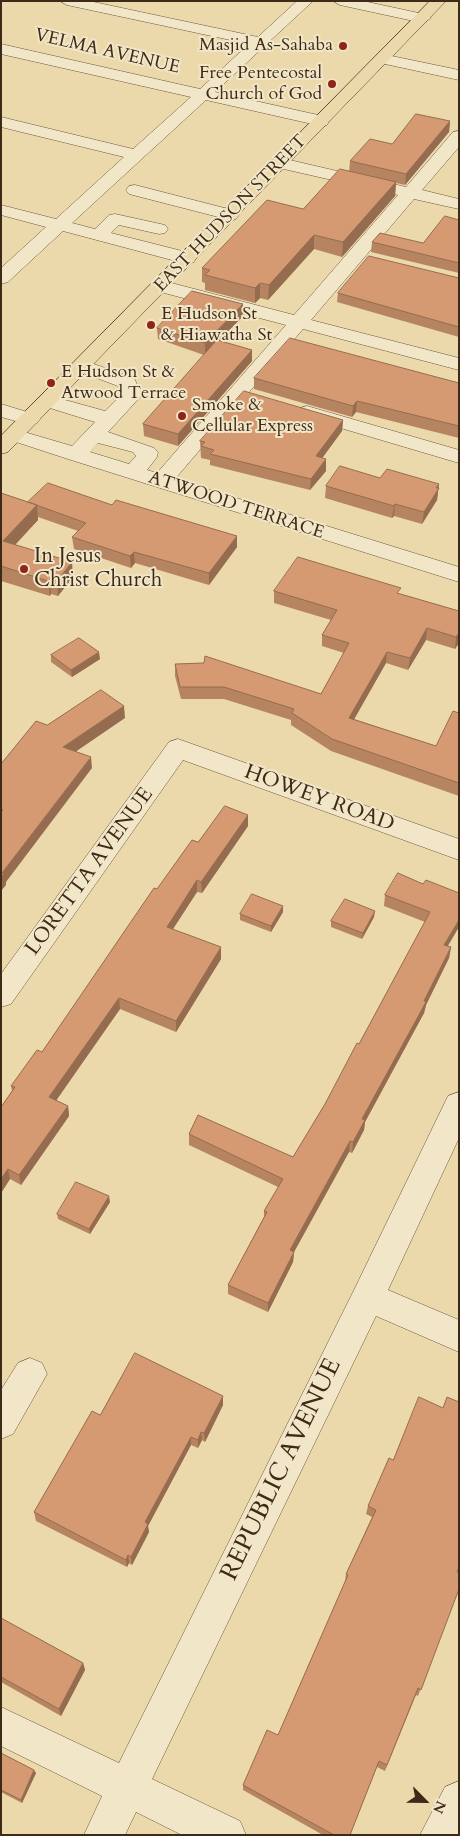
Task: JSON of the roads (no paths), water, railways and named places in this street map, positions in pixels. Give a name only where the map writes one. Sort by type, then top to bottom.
[{"type":"main road","name":"EAST HUDSON STREET","points":[[8,442],[439,1]]},
{"type":"street","points":[[67,1],[262,42]]},
{"type":"street","points":[[1,278],[205,95],[306,1]]},
{"type":"street","points":[[340,1],[423,18]]},
{"type":"street","name":"VELMA AVENUE","points":[[1,49],[322,121]]},
{"type":"street","points":[[382,59],[459,75]]},
{"type":"street","points":[[1,122],[138,155]]},
{"type":"street","points":[[161,482],[248,395],[298,322],[459,136]]},
{"type":"street","points":[[281,163],[459,204]]},
{"type":"street","points":[[135,190],[230,215]]},
{"type":"street","points":[[1,210],[187,258]]},
{"type":"street","points":[[99,235],[115,219],[159,229]]},
{"type":"street","points":[[356,256],[374,260]]},
{"type":"street","points":[[160,286],[459,364]]},
{"type":"street","points":[[75,455],[132,395],[127,382],[82,366]]},
{"type":"street","points":[[47,402],[109,419]]},
{"type":"street","points":[[286,406],[459,456]]},
{"type":"street","points":[[1,410],[30,419]]},
{"type":"street","points":[[94,434],[140,448],[146,452],[146,457],[133,473]]},
{"type":"street","name":"ATWOOD TERRACE","points":[[8,442],[75,455],[459,575]]},
{"type":"street","name":"HOWEY ROAD","points":[[178,748],[459,850]]},
{"type":"street","name":"LORETTA AVENUE","points":[[1,996],[178,748]]},
{"type":"street","name":"REPUBLIC AVENUE","points":[[104,1835],[258,1517],[368,1297],[459,1105]]},
{"type":"street","points":[[368,1297],[459,1336]]},
{"type":"street","points":[[1,1422],[30,1374]]},
{"type":"street","points":[[1,1726],[226,1835]]},
{"type":"street","points":[[440,1835],[459,1801]]},
{"type":"place","name":"Masjid As-Sahaba","points":[[343,46]]},
{"type":"place","name":"Free Pentecostal Church of God","points":[[332,84]]},
{"type":"place","name":"E Hudson St & Hiawatha St","points":[[151,325]]},
{"type":"place","name":"E Hudson St & Atwood Terrace","points":[[51,383]]},
{"type":"place","name":"Smoke & Cellular Express","points":[[182,416]]},
{"type":"place","name":"In Jesus Christ Church","points":[[24,569]]}]
